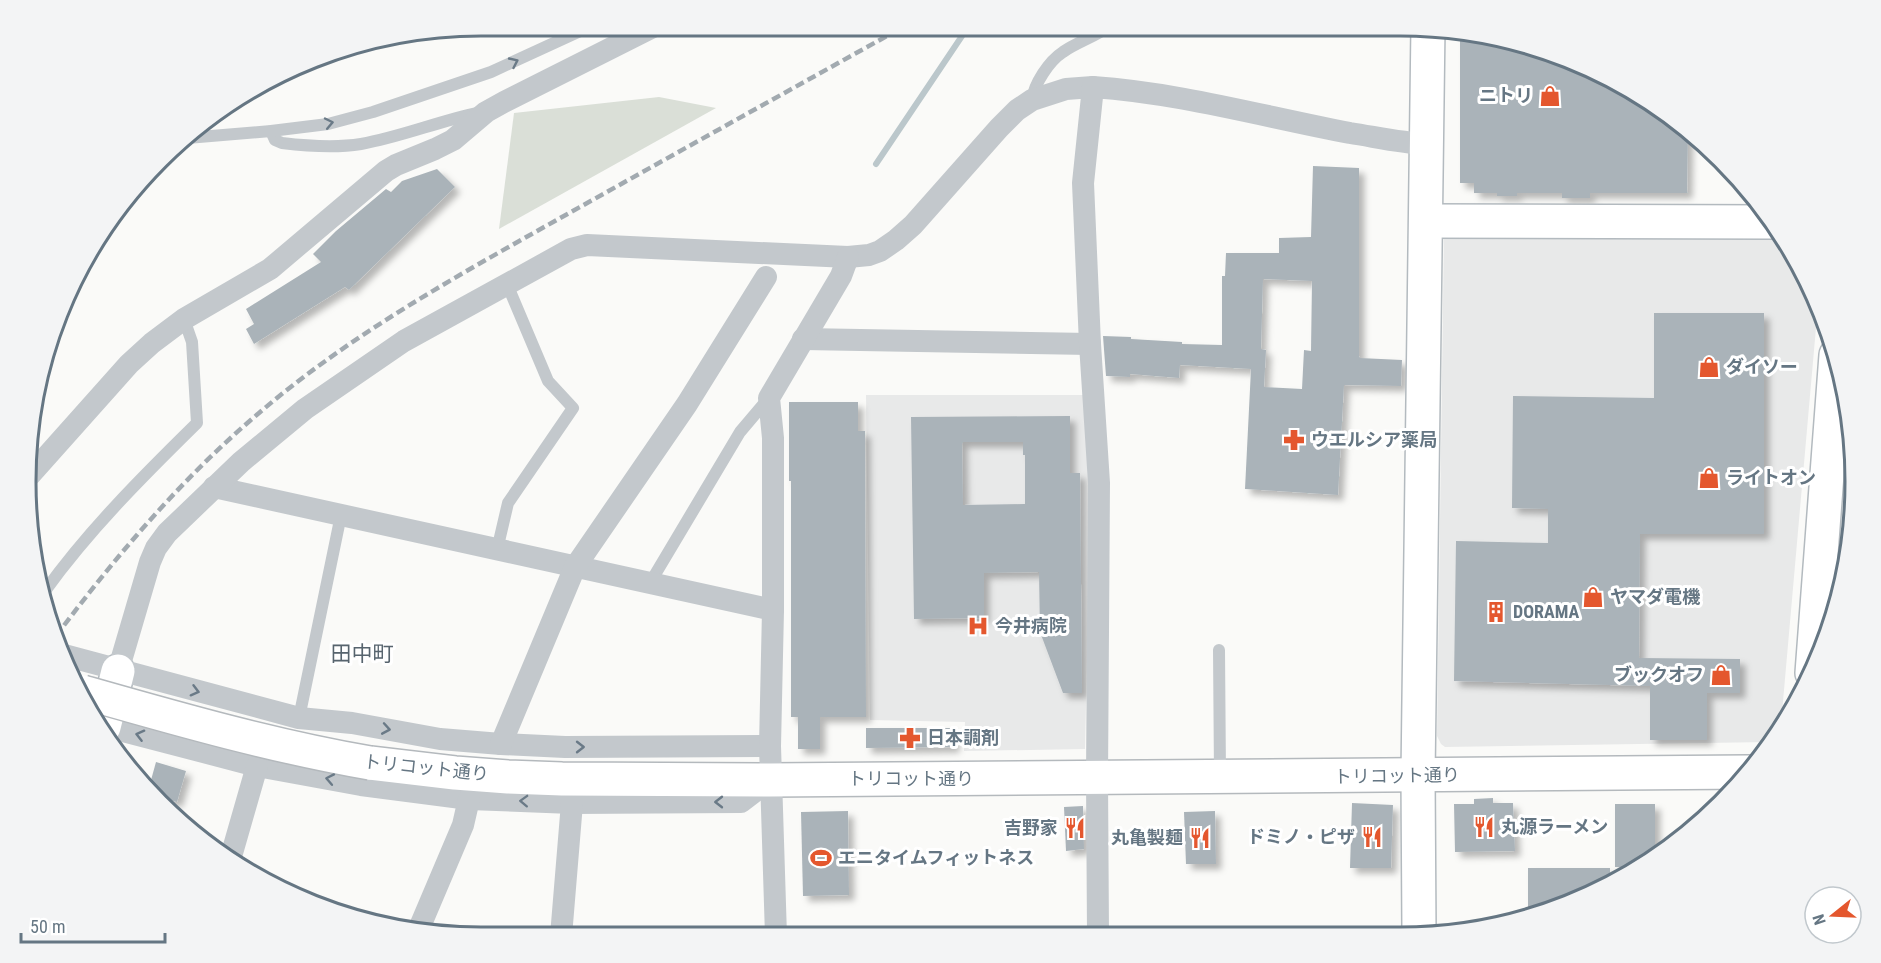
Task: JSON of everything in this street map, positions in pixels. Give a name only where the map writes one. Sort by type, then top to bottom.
[{"type":"main road","points":[[1419,926],[1428,37]]},
{"type":"main road","points":[[1427,221],[1761,222]]},
{"type":"main road","points":[[1814,643],[1834,384]]},
{"type":"main road","points":[[106,720],[118,671]]},
{"type":"main road","name":"トリコット通り","points":[[91,694],[284,747],[370,763],[455,774],[508,777],[770,780],[1736,772]]},
{"type":"street","points":[[36,468],[129,364],[152,343],[184,320],[270,269],[386,171],[453,140],[486,112],[636,36]]},
{"type":"street","points":[[1093,87],[1083,183],[1099,483],[1098,927]]},
{"type":"street","points":[[118,671],[156,548],[167,533],[214,487],[273,434],[305,409],[404,341],[572,249],[587,245],[848,257],[869,255],[896,240],[913,225],[1017,110],[1032,100],[1066,89],[1093,87],[1147,93],[1308,125],[1427,144]]},
{"type":"street","points":[[776,927],[770,780],[773,438],[769,398],[841,276],[848,257]]},
{"type":"street","points":[[501,744],[575,567],[681,413],[766,277]]},
{"type":"street","points":[[803,339],[1090,344]]},
{"type":"street","points":[[214,487],[773,610]]},
{"type":"street","points":[[73,658],[299,718],[352,723],[440,739],[565,747],[770,746]]},
{"type":"street","points":[[110,728],[257,766],[362,785],[469,799],[572,803],[741,802],[770,780]]},
{"type":"street","points":[[233,851],[257,766]]},
{"type":"street","points":[[422,923],[463,825],[469,799]]},
{"type":"street","points":[[562,927],[572,803]]},
{"type":"lane","points":[[200,137],[328,124],[394,105],[491,72],[569,36]]},
{"type":"lane","points":[[1032,100],[1033,90],[1040,77],[1061,53],[1091,36]]},
{"type":"lane","points":[[271,131],[275,140],[282,143],[359,144],[486,112]]},
{"type":"lane","points":[[498,550],[508,503],[573,408],[548,381],[507,284]]},
{"type":"lane","points":[[49,586],[105,518],[147,472],[197,423],[192,342],[184,320]]},
{"type":"lane","points":[[650,583],[740,432],[769,398]]},
{"type":"lane","points":[[299,718],[341,515]]},
{"type":"lane","points":[[1219,650],[1220,777]]},
{"type":"shaded area","points":[[659,97],[716,108],[499,229],[514,113]]},
{"type":"shaded area","points":[[1768,231],[1770,234],[1799,284],[1816,325],[1782,708],[1761,742],[1445,747],[1441,744],[1437,736],[1444,234]]},
{"type":"shaded area","name":"今井病院","points":[[866,395],[1085,395],[1090,532],[1085,749],[964,751],[965,722],[870,720]]},
{"type":"building","name":"ニトリ","points":[[1460,40],[1515,51],[1597,82],[1647,111],[1688,143],[1687,193],[1590,193],[1590,198],[1562,198],[1562,193],[1517,193],[1517,196],[1497,196],[1497,193],[1474,193],[1474,183],[1460,183]]},
{"type":"building","points":[[1313,166],[1359,168],[1359,356],[1360,358],[1402,360],[1401,386],[1344,385],[1338,495],[1245,489],[1251,369],[1180,365],[1179,378],[1130,374],[1130,377],[1106,376],[1103,336],[1182,342],[1182,344],[1222,345],[1222,276],[1225,276],[1226,253],[1279,253],[1279,238],[1311,237]],"holes":[[[1263,279],[1312,281],[1311,351],[1304,350],[1302,389],[1264,387],[1266,350],[1261,349]]]},
{"type":"building","points":[[437,169],[455,187],[349,290],[345,287],[254,344],[246,329],[254,324],[246,309],[321,262],[313,254],[336,231],[386,189],[391,192],[402,181]]},
{"type":"building","points":[[1654,313],[1764,313],[1764,534],[1640,534],[1639,658],[1740,659],[1740,693],[1707,693],[1707,740],[1650,740],[1650,686],[1454,681],[1456,541],[1548,543],[1548,509],[1512,508],[1513,396],[1654,398]]},
{"type":"building","points":[[789,402],[858,402],[858,431],[865,431],[866,717],[820,717],[820,749],[798,749],[798,717],[791,717]]},
{"type":"building","points":[[1070,416],[1070,473],[1080,473],[1082,693],[1063,693],[1040,632],[1039,572],[984,573],[984,618],[914,619],[911,417]],"holes":[[[962,442],[1023,442],[1025,504],[963,505]]]},
{"type":"building","name":"日本調剤","points":[[866,728],[954,728],[954,747],[866,748]]},
{"type":"building","points":[[156,762],[186,771],[177,802],[170,800],[151,780]]},
{"type":"building","name":"丸源ラーメン","points":[[1493,798],[1493,803],[1513,803],[1515,851],[1455,852],[1454,804],[1474,804],[1474,799]]},
{"type":"building","name":"ドミノ・ピザ","points":[[1352,803],[1393,805],[1391,868],[1350,868]]},
{"type":"building","points":[[1615,804],[1655,804],[1655,846],[1622,867],[1615,867]]},
{"type":"building","name":"吉野家","points":[[1083,806],[1084,849],[1066,851],[1064,807]]},
{"type":"building","points":[[848,811],[849,895],[803,896],[801,812]]},
{"type":"building","name":"丸亀製麺","points":[[1215,811],[1216,864],[1186,864],[1184,812]]},
{"type":"building","points":[[1528,868],[1610,868],[1610,874],[1597,881],[1528,908]]},
{"type":"waterway","points":[[876,164],[962,36]]},
{"type":"railway","points":[[61,629],[126,547],[203,464],[259,413],[332,356],[370,330],[490,257],[887,36]]},
{"type":"place","name":"ニトリ","points":[[1550,96]]},
{"type":"place","name":"ダイソー","points":[[1709,367]]},
{"type":"place","name":"ウエルシア薬局","points":[[1294,440]]},
{"type":"place","name":"ライトオン","points":[[1709,478]]},
{"type":"place","name":"ヤマダ電機","points":[[1593,597]]},
{"type":"place","name":"DORAMA","points":[[1496,612]]},
{"type":"place","name":"今井病院","points":[[978,626]]},
{"type":"place","name":"ブックオフ","points":[[1721,675]]},
{"type":"place","name":"日本調剤","points":[[910,738]]},
{"type":"place","name":"丸源ラーメン","points":[[1484,827]]},
{"type":"place","name":"吉野家","points":[[1075,828]]},
{"type":"place","name":"ドミノ・ピザ","points":[[1372,837]]},
{"type":"place","name":"丸亀製麺","points":[[1200,838]]},
{"type":"place","name":"エニタイムフィットネス","points":[[821,858]]},
{"type":"district","name":"田中町","points":[[362,654]]}]
